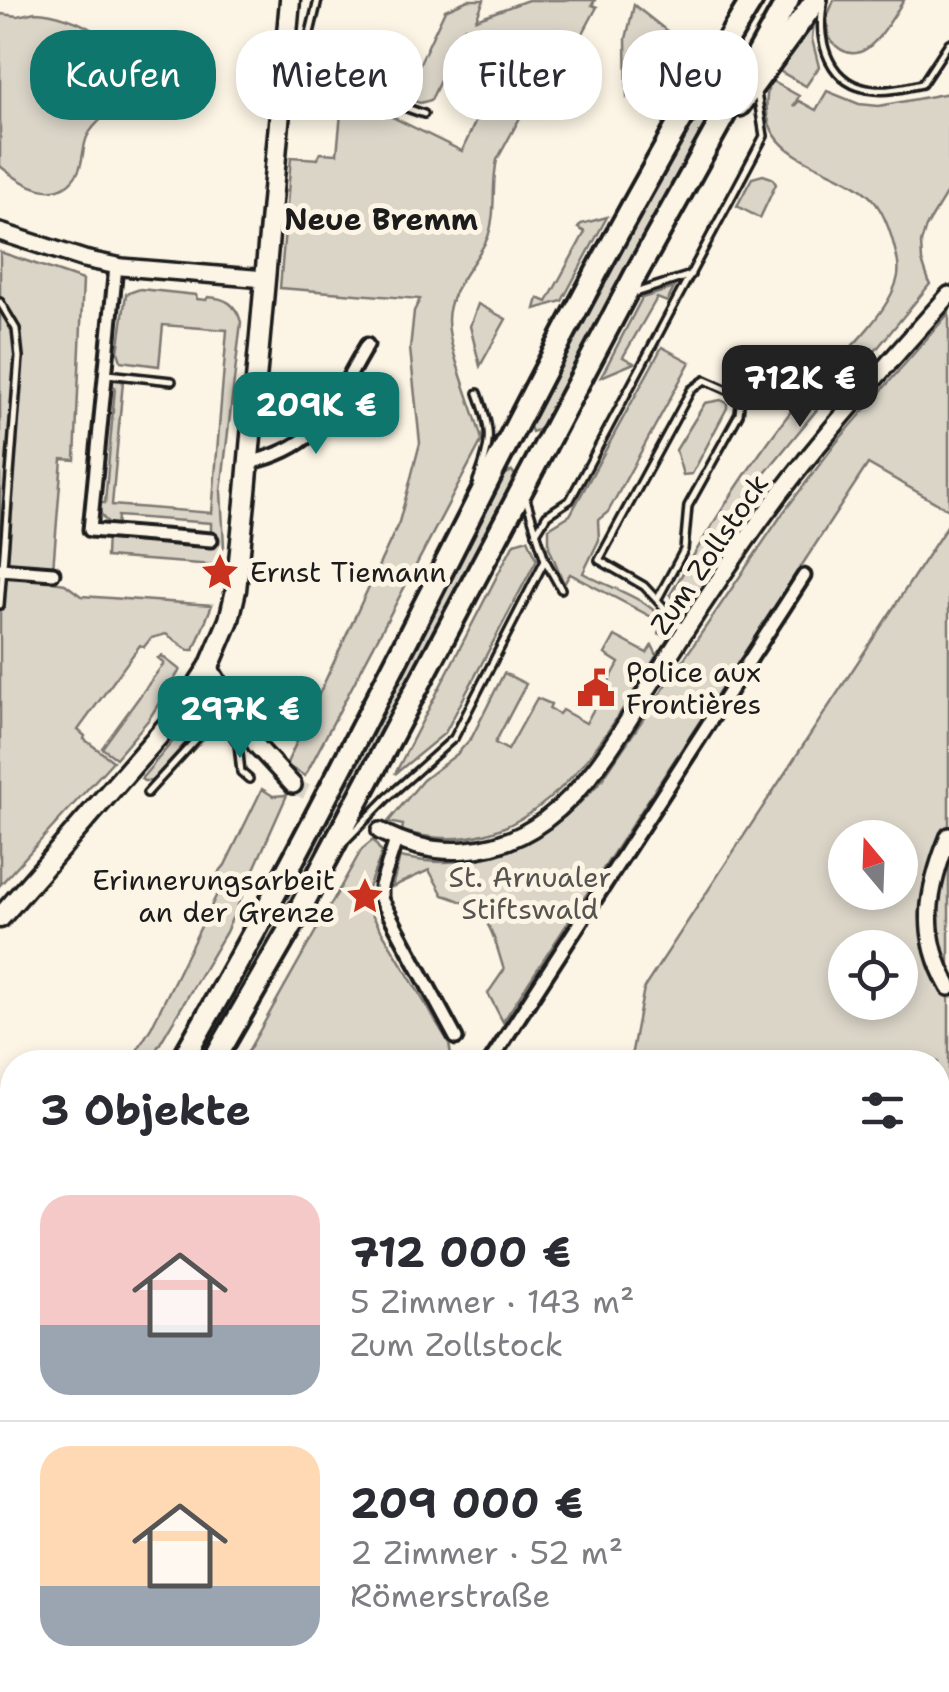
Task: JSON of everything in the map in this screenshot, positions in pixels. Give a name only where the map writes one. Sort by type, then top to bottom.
[{"type":"highway","points":[[188,1050],[304,841],[596,272],[713,76],[752,0]]},
{"type":"highway","points":[[758,53],[788,0]]},
{"type":"highway","points":[[758,81],[816,0]]},
{"type":"highway","points":[[219,1050],[327,860],[523,488],[530,457],[720,120]]},
{"type":"main road","points":[[287,30],[290,0]]},
{"type":"main road","points":[[0,918],[180,711],[226,630],[234,604],[279,120]]},
{"type":"street","points":[[0,232],[116,266],[265,278]]},
{"type":"street","points":[[116,266],[90,530],[211,540]]},
{"type":"street","name":"Zum Zollstock","points":[[380,831],[426,850],[464,851],[503,840],[543,822],[592,773],[684,632],[803,463],[949,295]]},
{"type":"street","points":[[248,463],[283,452],[315,432],[367,346]]},
{"type":"street","points":[[1,569],[53,573]]},
{"type":"street","points":[[498,1050],[804,576]]},
{"type":"street","points":[[208,667],[256,745],[292,785]]},
{"type":"street","points":[[949,836],[930,900],[928,921],[936,961],[949,988]]},
{"type":"street","points":[[396,840],[380,899],[456,1038]]},
{"type":"lane","points":[[312,30],[318,0]]},
{"type":"lane","points":[[824,0],[820,24],[824,53],[840,76],[855,86],[891,90],[922,84],[949,43]]},
{"type":"lane","points":[[536,533],[547,514],[570,500],[764,136],[758,97]]},
{"type":"lane","points":[[623,298],[690,275]]},
{"type":"lane","points":[[0,302],[16,330],[20,357],[0,605]]},
{"type":"lane","points":[[104,374],[172,381]]},
{"type":"lane","points":[[656,600],[684,550],[688,506],[739,414],[742,396],[705,380],[691,390],[599,560],[644,586],[656,600],[684,632]]},
{"type":"lane","points":[[444,565],[490,441],[491,428],[478,393]]},
{"type":"lane","points":[[523,488],[546,560],[562,589]]},
{"type":"lane","points":[[327,860],[388,797],[454,738],[546,560]]},
{"type":"lane","points":[[147,793],[212,722],[226,724],[239,749],[239,767],[249,779]]},
{"type":"green space","points":[[468,0],[484,0],[476,19],[528,0],[595,0],[592,5],[597,7],[585,30],[443,30],[443,74],[431,100],[423,102],[423,57],[445,10]]},
{"type":"green space","points":[[834,0],[904,0],[872,44],[852,53],[829,38],[827,17]]},
{"type":"green space","points":[[634,5],[666,30],[628,30]]},
{"type":"green space","points":[[815,13],[812,39],[819,67],[806,86],[776,69]]},
{"type":"green space","points":[[0,14],[50,14],[92,30],[30,30],[30,120],[100,120],[88,135],[78,172],[60,188],[29,185],[0,166]]},
{"type":"green space","points":[[770,80],[799,96],[793,107],[799,101],[816,110],[827,91],[859,104],[879,106],[949,93],[949,189],[921,243],[930,284],[871,356],[864,352],[748,494],[727,527],[734,533],[685,616],[670,595],[713,524],[792,410],[880,313],[898,275],[890,231],[874,201],[859,188],[800,157],[772,129],[766,108]]},
{"type":"green space","points":[[340,120],[398,120],[462,151],[476,120],[519,120],[497,160],[488,237],[457,287],[449,309],[452,346],[482,440],[305,776],[286,765],[399,522],[420,443],[410,349],[414,311],[420,299],[280,288],[291,157],[318,159],[320,153],[337,154]]},
{"type":"green space","points":[[690,120],[708,120],[544,428],[532,432],[528,421]]},
{"type":"green space","points":[[763,175],[776,184],[760,218],[737,206],[752,178]]},
{"type":"green space","points":[[607,217],[562,301],[535,309],[538,298],[547,302],[585,232],[578,228],[581,224]]},
{"type":"green space","points":[[0,252],[83,280],[75,460],[62,459],[52,582],[65,584],[81,596],[212,605],[194,650],[166,634],[151,638],[144,647],[140,645],[78,730],[113,761],[0,885]]},
{"type":"green space","points":[[674,288],[667,302],[657,298],[623,357],[634,363],[601,377],[642,298]]},
{"type":"green space","points":[[140,289],[220,299],[233,306],[241,322],[221,491],[224,546],[213,565],[106,557],[107,532],[211,539],[211,523],[118,516],[117,527],[100,512],[99,503],[105,503],[115,387],[108,386],[113,380],[123,381],[112,505],[212,513],[227,330],[163,325],[159,366],[121,361],[118,352],[126,294]]},
{"type":"green space","points":[[478,304],[506,319],[480,366],[470,326]]},
{"type":"green space","name":"St. Arnualer Stiftswald","points":[[949,313],[949,510],[868,464],[503,1022],[488,993],[504,970],[486,922],[470,906],[443,895],[429,870],[392,887],[400,857],[460,861],[486,857],[536,837],[580,803],[601,781],[783,513],[836,443]]},
{"type":"green space","points":[[662,347],[690,362],[608,512],[598,520],[599,540],[583,573],[654,610],[668,629],[664,636],[658,633],[663,623],[570,574],[564,584],[549,547],[549,528],[570,515]]},
{"type":"green space","points":[[721,400],[727,408],[692,474],[683,475],[676,450],[705,403]]},
{"type":"green space","points":[[512,471],[517,478],[325,848],[209,1050],[200,1050],[310,854],[501,477]]},
{"type":"green space","name":"St. Arnualer Stiftswald","points":[[949,523],[949,1050],[632,1050],[644,988]]},
{"type":"green space","points":[[528,539],[537,559],[445,733],[395,774],[514,543]]},
{"type":"green space","points":[[615,636],[647,653],[652,645],[657,655],[611,727],[556,792],[525,817],[489,833],[448,838],[402,831],[403,825],[388,822],[423,780],[472,737],[504,673],[526,684],[495,743],[508,750],[537,698],[551,704],[549,709],[559,714],[562,710],[586,723],[619,663],[605,654]]},
{"type":"green space","points":[[162,656],[180,670],[149,719],[116,758],[102,748],[164,663],[158,658]]},
{"type":"green space","points":[[205,703],[216,705],[229,720],[216,717],[205,721],[152,781],[141,779]]},
{"type":"green space","points":[[262,789],[273,796],[287,795],[226,932],[156,1050],[137,1050],[219,890],[211,882],[225,865]]},
{"type":"green space","points":[[373,840],[382,853],[363,900],[450,1050],[249,1050],[362,849]]},
{"type":"tunnel","points":[[293,785],[380,831]]},
{"type":"place","name":"Ernst Tiemann","points":[[220,572]]},
{"type":"place","name":"Police aux Frontières","points":[[596,688]]},
{"type":"place","name":"Erinnerungsarbeit an der Grenze","points":[[365,896]]},
{"type":"district","name":"Neue Bremm","points":[[381,219]]}]
